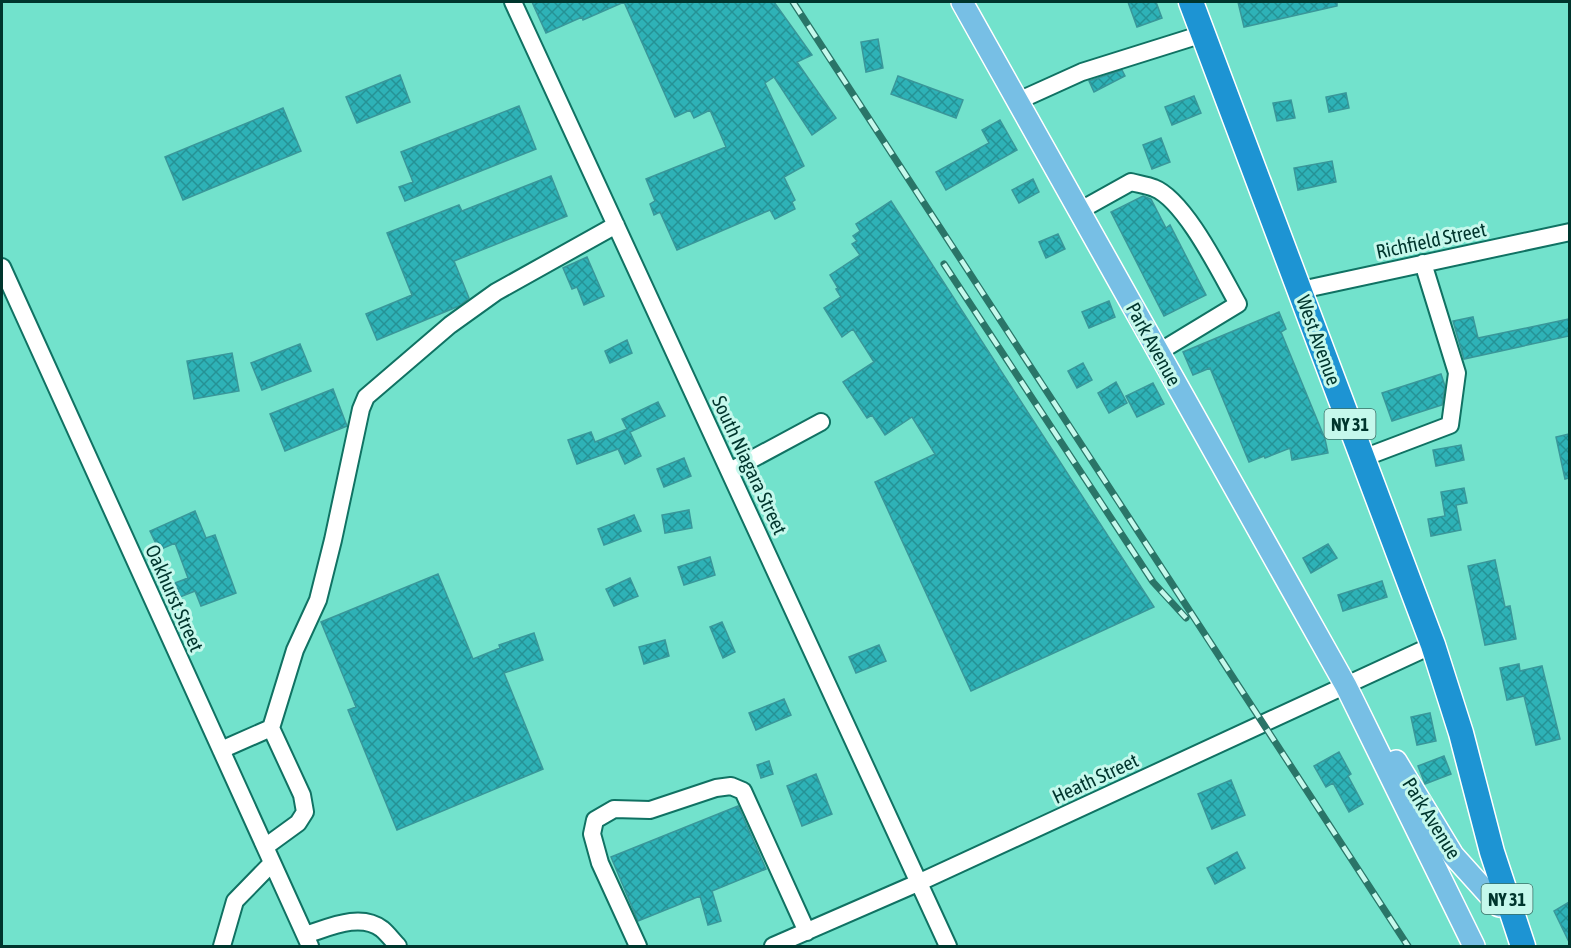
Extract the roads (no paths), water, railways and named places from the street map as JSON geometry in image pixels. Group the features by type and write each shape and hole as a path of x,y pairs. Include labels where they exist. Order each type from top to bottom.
{"highway":[{"name":"West Avenue","path":"1191,2 1301,290 1432,645 1461,733 1492,852"},
{"name":"NY 31","path":"1492,852 1504,946"},
{"name":"NY 31","path":"1492,852 1522,946"}],"main road":[{"name":"Park Avenue","path":"962,2 1346,686 1474,946"},
{"name":"Park Avenue","path":"1346,686 1402,770 1453,855 1499,906"}],"street":[{"name":"South Niagara Street","path":"513,2 948,946"},
{"path":"1018,101 1082,72 1203,34"},
{"path":"1080,212 1131,182 1155,188 1176,206 1188,222 1205,246 1238,304 1159,352"},
{"path":"265,847 298,824 305,812 302,795 271,728 295,650 318,600 361,409 366,397 450,326 496,292 616,225"},
{"name":"Richfield Street","path":"1301,290 1569,232"},
{"path":"1363,458 1450,425 1457,373 1423,264"},
{"name":"Oakhurst Street","path":"2,267 308,941"},
{"path":"730,471 821,422"},
{"name":"Heath Street","path":"773,946 920,882 1432,645"},
{"path":"221,750 271,728"},
{"path":"638,946 600,863 592,834 595,820 614,809 650,810 716,788 730,786 743,791 807,932"},
{"path":"222,946 235,901 272,863"},
{"name":"Park Avenue","path":"1499,906 1522,946"},
{"path":"308,941 339,924 359,921 381,928 398,946"}],"railway":[{"path":"793,2 1408,946"},
{"path":"944,264 1153,582 1186,618"}]}
